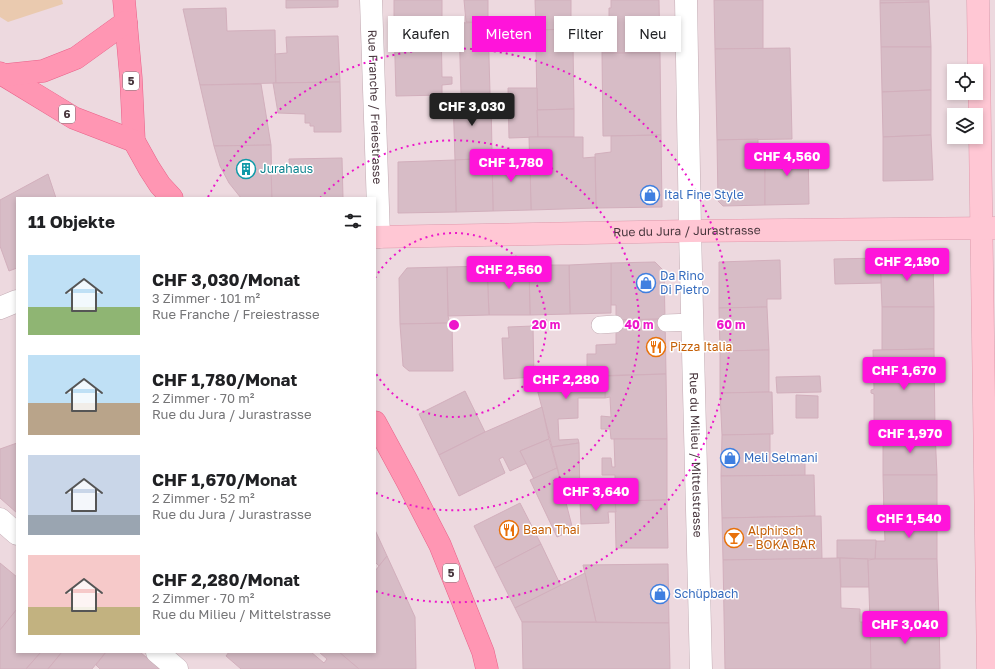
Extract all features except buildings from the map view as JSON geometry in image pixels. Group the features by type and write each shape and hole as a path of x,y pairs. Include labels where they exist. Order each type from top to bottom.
{"main road":[{"name":"5","path":"124,0 134,141 160,186 171,197"},
{"path":"2,74 43,71 76,58 126,22"},
{"name":"6","path":"2,74 74,118 134,141"},
{"name":"5","path":"376,424 440,545 483,652 486,669"}],"street":[{"name":"Rue Franche / Freiestrasse","path":"371,0 375,197"},
{"name":"Rue du Milieu / Mittelstrasse","path":"686,0 692,322 701,669"},
{"path":"978,0 988,228 988,669"},
{"name":"Rue du Jura / Jurastrasse","path":"376,239 690,231 988,228"},
{"path":"0,308 16,301"},
{"path":"0,519 16,533"},
{"path":"158,653 177,669"}],"lane":[{"path":"666,323 692,322"}],"shaded area":[{"path":"0,0 995,0 995,669 0,669"},
{"path":"0,0 62,0 63,4 8,22 0,17"}],"place":[{"name":"Jurahaus","path":"246,169"},
{"name":"Ital Fine Style","path":"650,195"},
{"name":"Da Rino Di Pietro","path":"646,283"},
{"name":"Pizza Italia","path":"656,347"},
{"name":"Meli Selmani","path":"730,458"},
{"name":"Baan Thai","path":"509,530"},
{"name":"Alphirsch - BOKA BAR","path":"734,538"},
{"name":"Schüpbach","path":"660,594"}]}
